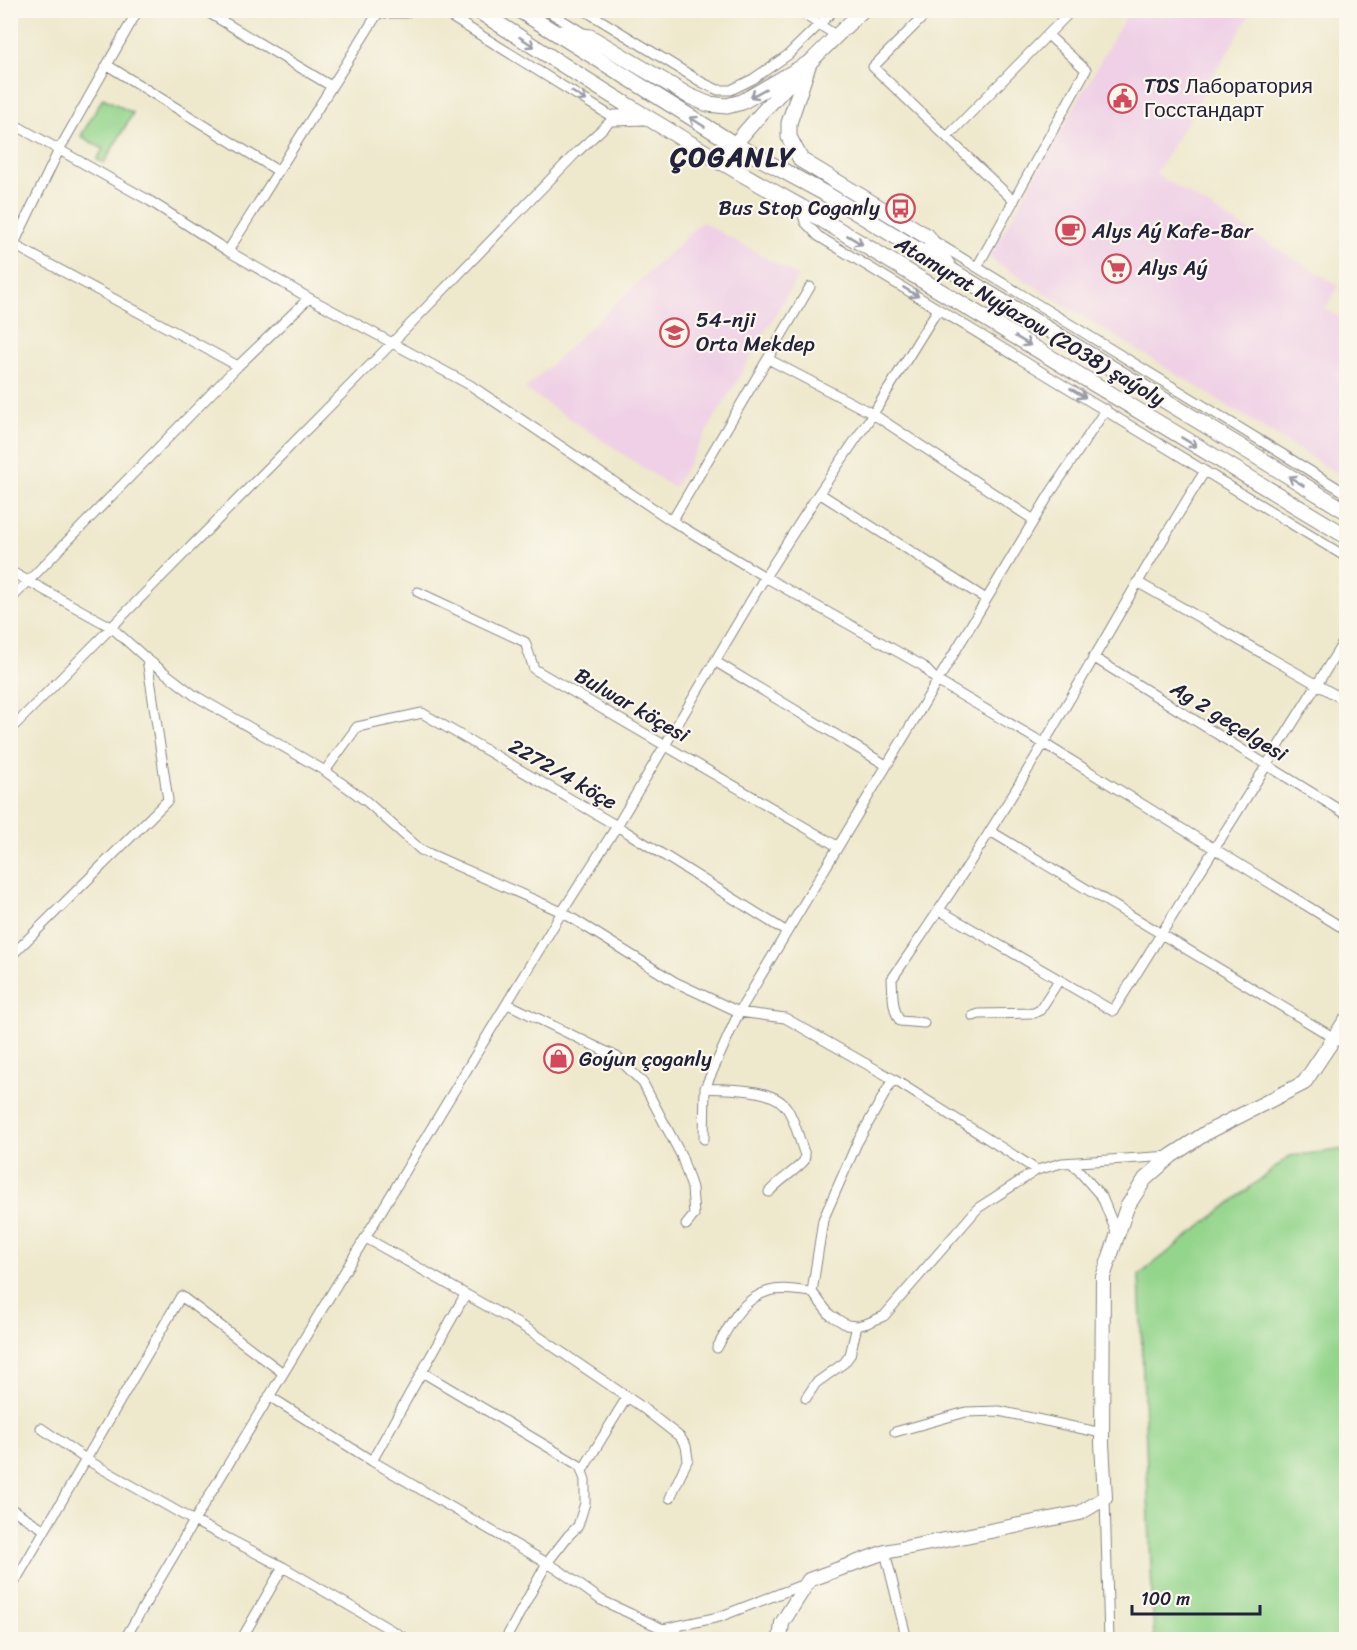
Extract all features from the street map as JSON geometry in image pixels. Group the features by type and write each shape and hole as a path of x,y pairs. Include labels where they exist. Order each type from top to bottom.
{"main road":[{"name":"Atamyrat Nyýazow (2038) şaýoly","path":"477,10 720,163 801,207 1347,536"},
{"name":"Atamyrat Nyýazow (2038) şaýoly","path":"519,10 734,144 826,194 1347,512"},
{"path":"553,32 590,37 689,96 708,104 727,106 742,102 809,63"},
{"path":"809,63 791,113 789,137 801,160 928,237 951,271"},
{"path":"643,69 669,104"},
{"path":"614,117 623,119 644,117"},
{"path":"826,194 860,196"}],"street":[{"path":"138,10 59,150 12,248 238,366"},
{"path":"204,10 331,86"},
{"path":"228,251 378,12 406,13 408,10"},
{"path":"10,730 392,343 574,154 614,117 440,10"},
{"path":"546,10 590,37"},
{"path":"584,10 718,90 732,90 753,79 788,55 834,10"},
{"path":"797,10 837,36"},
{"path":"720,163 734,144 809,63 863,10"},
{"path":"930,10 873,67 1014,201"},
{"path":"947,137 1072,10"},
{"path":"977,267 1086,70 1048,35"},
{"path":"107,64 278,171"},
{"path":"10,122 150,201 228,251 309,298 470,385 672,521 765,577 923,666 937,681 1043,743 1347,930"},
{"path":"801,207 805,222 818,236 1347,557"},
{"path":"928,237 1347,493"},
{"path":"672,521 810,287"},
{"path":"10,600 238,366 309,298"},
{"path":"124,1640 562,912 666,745 765,577 873,414 938,309"},
{"path":"768,359 873,414 1034,520"},
{"path":"705,1139 705,1088 739,1012 986,598 1106,409"},
{"path":"924,1023 898,1018 895,1012 892,979 990,831 1205,471"},
{"path":"819,493 986,598"},
{"path":"10,572 111,627 147,659 194,695 325,771 366,801 421,850 562,912 675,982 739,1012 785,1018 893,1079 1037,1170"},
{"path":"1137,582 1347,701"},
{"name":"Bulwar köçesi","path":"418,592 525,642 534,669 837,846"},
{"path":"939,910 1113,1011 1347,638"},
{"name":"Ag 2 geçelgesi","path":"1093,657 1347,814"},
{"path":"10,957 168,800 147,659"},
{"path":"716,662 886,765"},
{"name":"2272/4 köçe","path":"325,771 357,727 422,713 617,826 787,932"},
{"path":"990,831 1341,1041"},
{"path":"973,1016 1034,1013 1040,1010 1059,980"},
{"path":"508,1004 617,1057 643,1083 681,1155 692,1188 694,1215 686,1225"},
{"path":"1109,1640 1102,1433 1103,1277 1126,1207 1145,1179 1171,1156 1206,1133 1304,1083 1341,1041 1347,1020"},
{"path":"893,1079 857,1143 823,1220 812,1292 830,1315 847,1325 857,1326 884,1317 978,1208 1037,1170 1062,1163 1171,1156"},
{"path":"705,1088 759,1092 771,1096 787,1108 805,1155 804,1161 769,1192"},
{"path":"1073,1164 1102,1197 1117,1234"},
{"path":"366,1238 529,1330 627,1397 680,1437 686,1446 688,1459 670,1498"},
{"path":"717,1348 736,1312 748,1302 770,1290 812,1292"},
{"path":"372,1461 465,1295"},
{"path":"10,1590 181,1296 283,1373"},
{"path":"806,1398 816,1383 844,1363 850,1355 857,1326"},
{"path":"422,1372 580,1466 585,1480 585,1503 578,1526 547,1563 505,1640"},
{"path":"269,1396 372,1461 547,1563 602,1600 663,1629 719,1617 807,1583"},
{"path":"582,1471 627,1397"},
{"path":"895,1432 966,1412 999,1411 1102,1433"},
{"path":"41,1428 87,1460 194,1521 283,1567 408,1640"},
{"path":"780,1640 782,1623 809,1580 885,1552 1080,1513 1105,1498"},
{"path":"10,1508 45,1530"},
{"path":"885,1552 907,1640"},
{"path":"241,1640 283,1567"},
{"path":"674,1640 678,1626"}],"shaded area":[{"path":"1129,11 1252,11 1156,174 1339,286 1325,308 1346,322 1346,479 989,258"},
{"name":"54-nji Orta Mekdep","path":"702,222 798,276 674,488 525,389"}],"green space":[{"path":"103,98 133,113 104,163 97,160 103,149 81,136"},
{"path":"1346,1149 1346,1639 1154,1639 1139,1275 1290,1156"}],"place":[{"name":"TDS Лаборатория Госстандарт","path":"1123,98"},
{"name":"Bus Stop Coganly","path":"901,208"},
{"name":"Alys Aý Kafe-Bar","path":"1071,231"},
{"name":"Alys Aý","path":"1117,268"},
{"name":"54-nji Orta Mekdep","path":"675,332"},
{"name":"Goýun çoganly","path":"558,1059"}],"district":[{"name":"ÇOGANLY","path":"733,157"}]}
